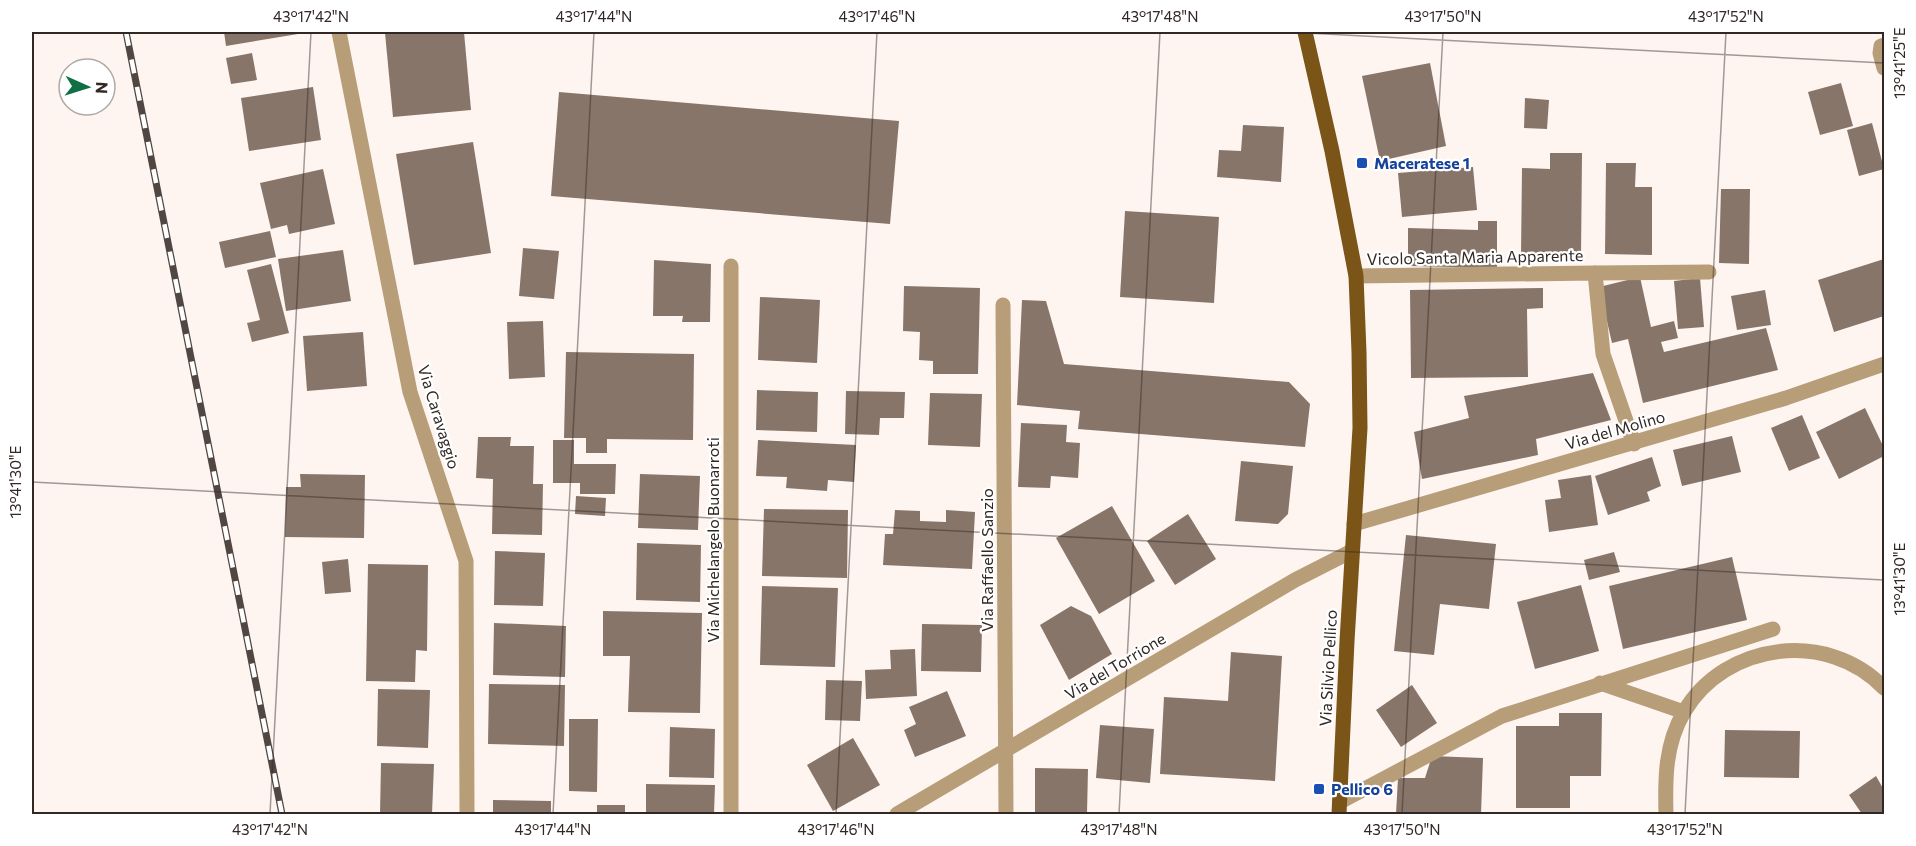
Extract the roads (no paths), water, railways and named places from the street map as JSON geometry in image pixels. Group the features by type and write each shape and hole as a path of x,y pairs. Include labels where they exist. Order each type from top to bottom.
{"main road":[{"name":"Via Silvio Pellico","path":"1305,32 1332,152 1356,276 1360,428 1339,808"}],"street":[{"name":"Via Caravaggio","path":"339,32 410,392 466,561 467,814"},
{"path":"1884,45 1881,46 1880,53 1884,68"},
{"name":"Via Michelangelo Buonarroti","path":"731,266 731,814"},
{"name":"Vicolo Santa Maria Apparente","path":"1356,276 1709,272"},
{"name":"Vicolo Santa Maria Apparente","path":"1595,273 1603,354 1634,444"},
{"name":"Via Raffaello Sanzio","path":"1003,305 1006,814"},
{"name":"Via del Molino","path":"1354,524 1452,494 1634,444 1786,398 1884,364"},
{"name":"Via del Torrione","path":"897,814 1295,580 1352,551"},
{"path":"1339,808 1502,716 1773,629"},
{"path":"1665,814 1665,777 1668,752 1675,729 1695,697 1712,679 1727,669 1751,657 1801,650 1838,658 1856,666 1884,688"},
{"path":"1600,683 1684,712"}],"railway":[{"path":"126,32 282,814"}],"place":[{"name":"Maceratese 1","path":"1362,163"},
{"name":"Pellico 6","path":"1319,789"}]}
